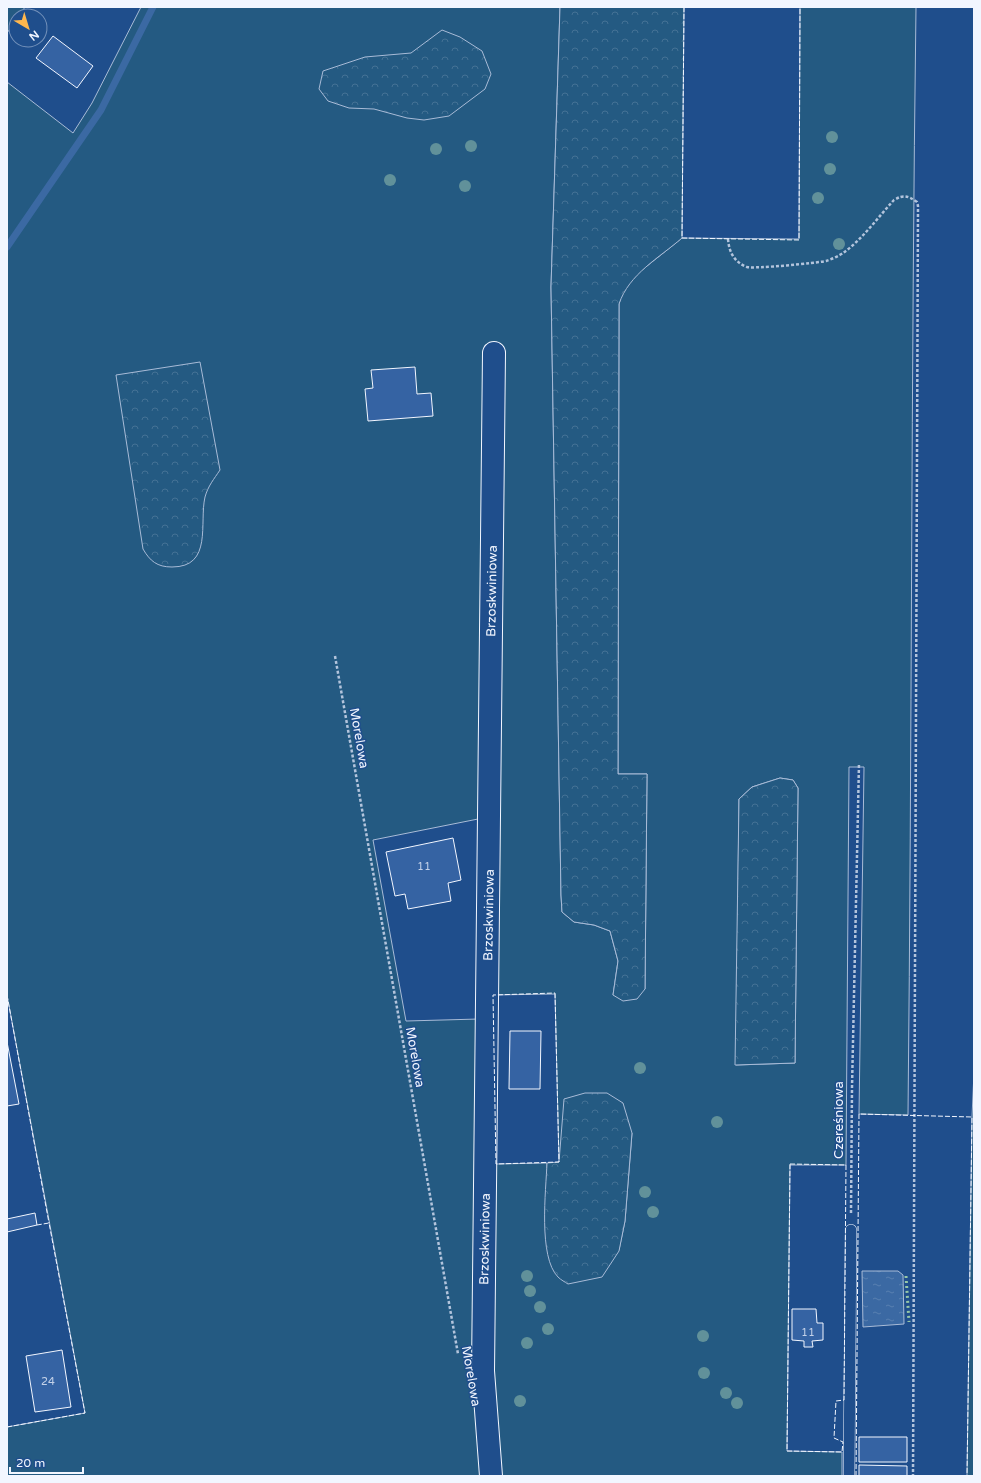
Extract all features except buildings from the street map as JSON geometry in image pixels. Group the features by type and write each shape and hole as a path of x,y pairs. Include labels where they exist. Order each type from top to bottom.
{"street":[{"name":"Brzoskwiniowa","path":"491,1476 483,1371 494,353"}],"lane":[{"path":"849,1476 851,1230"}],"path":[{"path":"728,239 729,249 733,257 749,267 811,264 827,261 842,254 852,246 894,200 900,196 907,195 917,202 918,206 913,1476"},
{"name":"Morelowa","path":"335,656 459,1358"},
{"name":"Czereśniowa","path":"851,1230 852,1080 859,764"}],"green space":[{"path":"7,7 25,7 8,8 7,33"},
{"path":"141,7 560,7 551,287 561,895 562,912 574,922 594,925 610,931 618,961 613,995 645,989 647,774 618,774 619,304 623,290 637,274 682,238 799,239 800,7 916,7 908,1115 859,1114 864,767 849,767 846,1165 790,1165 787,1451 842,1452 842,1476 7,1476 7,1427 85,1413 7,995 7,82 73,133 92,103","holes":["499,344 487,431 485,345","780,778 793,780 798,788 795,1063 736,1065 739,799 752,787","478,819 493,995 555,994 559,1162 632,1133 625,1221 619,1250 547,1181 547,1163 496,1164 479,1019 406,1021 373,840"]},
{"path":"560,7 684,7 682,238 637,275 624,293 619,304 618,774 647,774 645,989 637,999 623,1001 613,995 618,961 610,931 594,925 574,922 562,912 551,287"},
{"path":"442,30 460,37 482,51 491,74 485,89 449,116 424,120 407,118 374,109 349,108 328,101 319,89 323,71 365,57 411,53"},
{"path":"200,362 220,470 206,493 202,542 199,552 194,560 185,565 167,567 151,560 143,549 116,375"},
{"path":"780,778 793,780 798,788 795,1063 735,1065 739,799 752,787"},
{"path":"974,1072 974,1476 967,1476 972,1117"},
{"path":"585,1093 607,1093 623,1103 632,1133 625,1221 619,1251 602,1277 568,1284 558,1277 552,1267 545,1239 547,1163 559,1162 564,1099"}],"water":[{"path":"862,1271 898,1271 903,1275 904,1324 863,1327"}],"waterway":[{"path":"7,247 101,110 153,7"}],"hedge":[{"path":"906,1276 909,1322"}],"fence":[{"path":"684,7 682,238 799,240 800,7"},
{"path":"555,993 559,1162 496,1164 493,995 555,993"},
{"path":"7,995 49,1223"},
{"path":"856,1476 859,1114 972,1117 967,1476"},
{"path":"790,1164 846,1165 844,1400 836,1401 834,1438 843,1442 842,1452 787,1451 790,1164"},
{"path":"7,1427 85,1413 49,1223 37,1225"}]}
